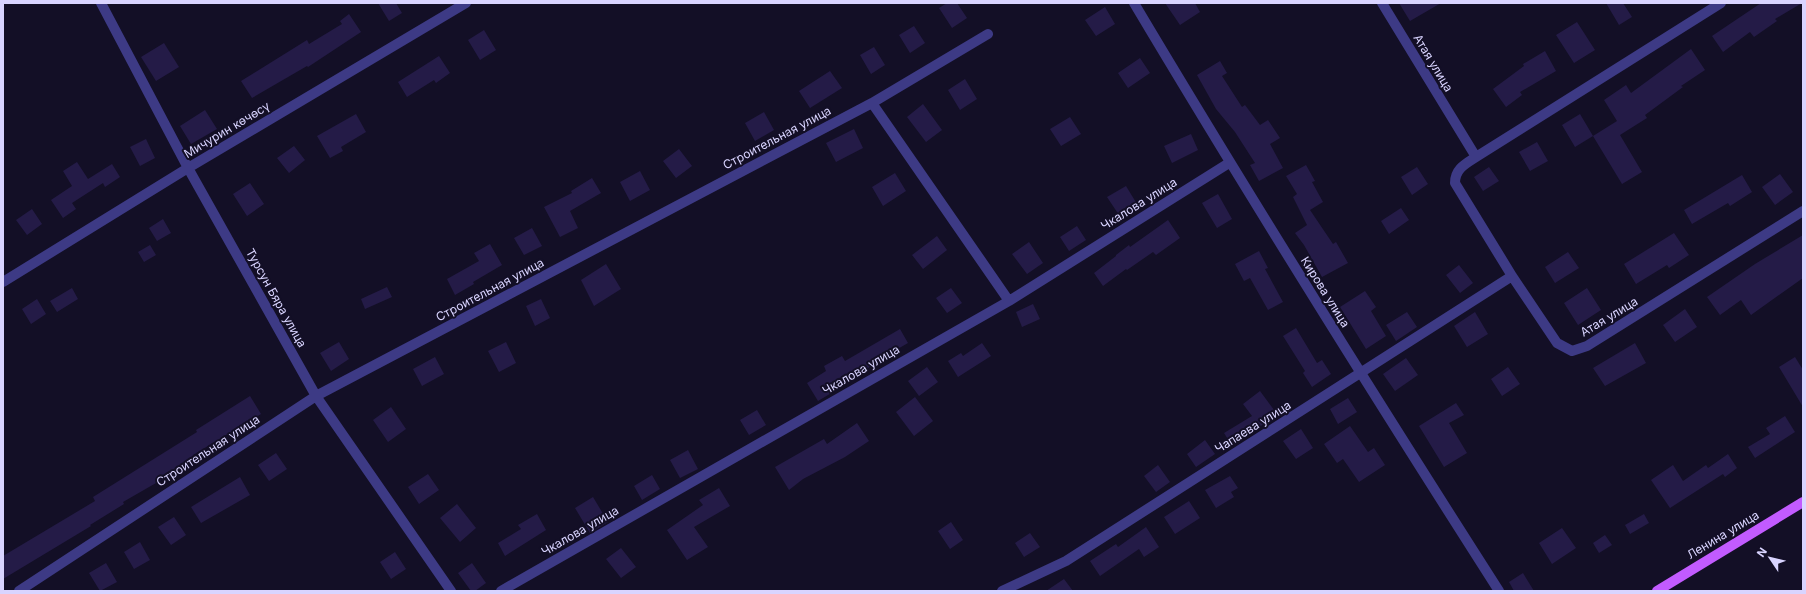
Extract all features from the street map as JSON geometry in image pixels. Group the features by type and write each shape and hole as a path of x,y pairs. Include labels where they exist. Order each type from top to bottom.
{"main road":[{"name":"Ленина улица","path":"1656,591 1803,502"}],"street":[{"name":"Турсун Бяра улица","path":"101,3 188,168 316,396 451,591"},
{"name":"Мичурин көчөсү","path":"3,282 188,168 466,3"},
{"name":"Кирова улица","path":"1134,3 1229,163 1360,374 1500,591"},
{"name":"Атая улица","path":"1382,3 1476,157"},
{"name":"Атая улица","path":"1721,3 1459,168 1455,176 1455,183 1512,276 1557,343 1572,351 1587,346 1803,211"},
{"name":"Строительная улица","path":"19,591 316,396 872,103 988,34"},
{"path":"872,103 1009,301"},
{"name":"Чкалова улица","path":"501,591 1009,301 1229,163"},
{"name":"Чапаева улица","path":"1002,591 1066,560 1512,276"}],"building":[{"path":"378,3 396,3 402,13 389,21"},
{"path":"947,3 957,3 967,18 952,28 939,8"},
{"path":"1165,3 1195,3 1200,12 1180,25"},
{"path":"1399,3 1441,3 1410,21"},
{"path":"1606,3 1623,3 1632,17 1619,25"},
{"path":"1761,3 1802,3 1775,19 1777,21 1754,37 1750,32 1723,52 1712,36"},
{"path":"1105,7 1115,24 1096,36 1085,20"},
{"path":"349,14 361,32 308,67 307,66 252,98 241,81 307,40 309,44 342,24 340,21"},
{"path":"1577,22 1595,50 1574,63 1556,35"},
{"path":"914,26 925,43 910,53 899,35"},
{"path":"484,30 496,50 480,60 468,40"},
{"path":"164,43 179,67 156,81 141,57"},
{"path":"874,47 885,65 871,74 860,55"},
{"path":"1691,49 1705,70 1681,86 1683,87 1645,115 1647,118 1620,135 1642,172 1622,184 1593,136 1617,121 1604,100 1626,85 1631,93"},
{"path":"1545,51 1556,71 1520,92 1522,95 1506,107 1493,89 1524,66 1523,64"},
{"path":"439,56 450,73 436,83 434,80 407,97 398,82"},
{"path":"1140,58 1150,73 1128,88 1118,73"},
{"path":"1220,61 1227,73 1222,76 1242,107 1245,105 1260,125 1268,120 1280,138 1270,144 1283,168 1259,181 1250,165 1255,163 1235,132 1216,109 1197,75"},
{"path":"830,71 842,88 810,108 799,91"},
{"path":"965,79 977,99 960,110 948,90"},
{"path":"923,104 942,130 926,142 907,117"},
{"path":"205,110 217,129 191,144 180,126"},
{"path":"764,112 774,130 755,141 745,123"},
{"path":"356,114 366,132 341,147 343,151 330,158 317,136"},
{"path":"1580,114 1593,136 1575,147 1562,125"},
{"path":"1070,117 1081,134 1061,146 1050,129"},
{"path":"854,129 863,148 836,162 826,143"},
{"path":"1191,134 1198,150 1172,163 1164,146"},
{"path":"146,139 155,158 140,166 130,147"},
{"path":"1537,142 1548,161 1530,171 1519,152"},
{"path":"294,146 305,160 289,173 277,158"},
{"path":"679,149 692,166 676,178 663,161"},
{"path":"77,162 88,179 112,164 120,177 105,187 103,183 72,203 76,209 63,218 51,200 72,186 63,171"},
{"path":"1306,165 1315,181 1312,182 1323,202 1310,210 1333,244 1336,242 1348,263 1322,277 1304,245 1295,233 1307,225 1293,197 1297,194 1286,176"},
{"path":"1417,167 1428,184 1412,195 1401,177"},
{"path":"1489,167 1499,181 1483,191 1474,177"},
{"path":"640,171 650,190 630,201 620,182"},
{"path":"895,173 906,191 883,206 872,187"},
{"path":"1780,174 1793,192 1775,205 1762,187"},
{"path":"1742,175 1752,192 1730,206 1728,203 1692,224 1684,210"},
{"path":"592,178 601,193 570,211 578,228 560,237 544,207 572,193 571,191"},
{"path":"250,183 264,204 247,216 233,194"},
{"path":"1126,186 1137,204 1119,215 1107,197"},
{"path":"1218,194 1232,219 1217,228 1202,203"},
{"path":"1401,208 1409,220 1389,234 1381,221"},
{"path":"32,209 42,224 27,235 16,220"},
{"path":"163,219 171,233 157,241 149,228"},
{"path":"1168,220 1180,238 1156,255 1153,252 1103,286 1094,273 1129,245 1130,247"},
{"path":"1077,226 1086,240 1069,251 1060,237"},
{"path":"532,228 542,246 524,255 514,238"},
{"path":"1674,233 1689,255 1669,268 1667,265 1636,284 1624,264"},
{"path":"1803,235 1803,278 1751,315 1741,300 1720,315 1707,297 1755,264"},
{"path":"937,236 947,250 923,269 912,255"},
{"path":"1029,242 1043,263 1027,274 1012,254"},
{"path":"490,244 502,265 473,282 474,284 455,295 447,279 479,261 474,253"},
{"path":"150,245 156,255 144,262 138,252"},
{"path":"1259,251 1268,268 1265,269 1283,302 1268,310 1250,278 1244,281 1235,264"},
{"path":"1568,252 1579,268 1555,283 1545,267"},
{"path":"606,264 621,289 594,306 581,280"},
{"path":"1459,265 1473,283 1460,293 1446,275"},
{"path":"387,287 392,297 365,309 361,299"},
{"path":"72,288 78,299 57,312 50,301"},
{"path":"951,288 962,303 947,313 936,298"},
{"path":"1587,288 1601,310 1578,325 1564,303"},
{"path":"1365,291 1376,307 1371,311 1386,336 1366,349 1340,307"},
{"path":"37,299 46,314 31,324 22,309"},
{"path":"541,299 550,318 535,326 526,306"},
{"path":"1033,304 1040,319 1022,327 1016,312"},
{"path":"1685,309 1697,327 1675,342 1663,325"},
{"path":"1407,312 1417,327 1396,341 1386,325"},
{"path":"1475,312 1488,334 1467,347 1454,326"},
{"path":"1296,328 1317,363 1322,360 1331,374 1312,387 1303,373 1305,371 1283,336"},
{"path":"900,329 908,343 882,358 883,359 853,377 854,379 833,390 833,392 818,401 807,383 826,371 824,366 842,356 845,361"},
{"path":"339,342 349,359 331,371 320,353"},
{"path":"506,342 516,363 499,372 488,351"},
{"path":"982,343 991,356 958,377 948,361 961,353 963,356"},
{"path":"1635,343 1646,363 1605,386 1593,368"},
{"path":"435,357 444,374 422,386 413,369"},
{"path":"1795,357 1803,370 1803,407 1779,367"},
{"path":"1406,358 1418,375 1395,391 1383,374"},
{"path":"927,367 938,382 919,396 908,381"},
{"path":"1508,367 1520,384 1502,396 1491,379"},
{"path":"1260,391 1277,414 1246,437 1235,444 1231,444 1224,433 1252,416 1243,404"},
{"path":"250,396 261,414 193,455 196,460 123,502 124,504 90,525 91,526 3,579 3,556 95,501 93,497 197,432 196,430"},
{"path":"915,397 933,421 914,436 896,412"},
{"path":"1348,398 1357,412 1338,424 1330,409"},
{"path":"1456,403 1464,415 1449,423 1467,453 1444,467 1419,426"},
{"path":"391,407 406,429 388,442 373,420"},
{"path":"757,410 766,425 749,435 740,420"},
{"path":"1785,416 1795,432 1755,458 1748,447 1770,434 1766,428"},
{"path":"857,423 869,441 845,457 803,479 789,490 775,467 824,439 827,444"},
{"path":"1350,426 1368,452 1374,448 1385,465 1359,482 1343,459 1337,463 1324,444"},
{"path":"1301,429 1313,448 1296,459 1283,441"},
{"path":"1205,440 1215,454 1196,467 1187,454"},
{"path":"688,450 698,469 680,478 670,460"},
{"path":"276,453 287,469 269,481 258,465"},
{"path":"1728,454 1737,468 1725,477 1723,474 1670,508 1651,480 1673,465 1683,481 1706,465 1708,468"},
{"path":"1158,465 1170,482 1156,492 1144,476"},
{"path":"428,474 439,490 419,504 408,487"},
{"path":"652,475 660,489 642,500 634,486"},
{"path":"1230,476 1238,488 1231,492 1234,497 1216,508 1205,490"},
{"path":"240,477 250,495 201,523 191,507"},
{"path":"719,488 730,506 694,527 708,547 687,560 667,530 703,505 699,500"},
{"path":"593,497 608,522 590,533 575,508"},
{"path":"1189,501 1200,518 1175,534 1164,517"},
{"path":"457,504 476,528 460,542 440,518"},
{"path":"537,514 546,530 505,556 498,543 521,529 518,525"},
{"path":"1644,514 1649,523 1630,534 1625,525"},
{"path":"174,517 186,535 171,545 158,527"},
{"path":"951,522 963,540 950,549 938,531"},
{"path":"1146,527 1159,547 1144,557 1139,549 1100,576 1090,561 1116,544 1118,547"},
{"path":"1562,528 1576,548 1552,564 1539,543"},
{"path":"1030,533 1040,547 1024,557 1015,543"},
{"path":"1605,535 1612,545 1599,553 1593,543"},
{"path":"140,542 150,560 134,569 124,552"},
{"path":"621,548 636,567 621,578 606,559"},
{"path":"395,552 406,569 391,579 380,562"},
{"path":"106,563 117,582 100,591 89,573"},
{"path":"472,563 486,583 475,591 471,591 458,573"},
{"path":"1523,573 1534,591 1514,591 1509,582"},
{"path":"1064,579 1073,591 1046,591"}]}
